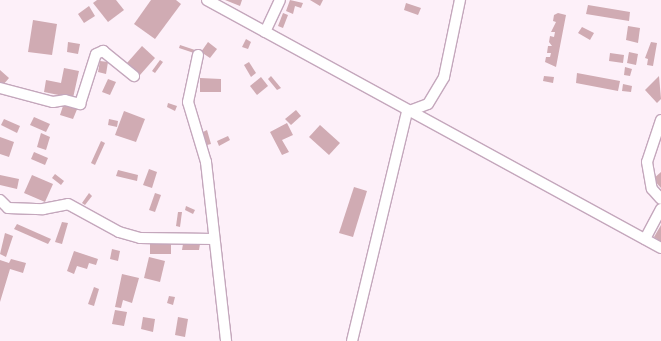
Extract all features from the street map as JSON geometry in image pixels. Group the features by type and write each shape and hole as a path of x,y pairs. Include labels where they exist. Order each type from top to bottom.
{"street":[{"path":"207,0 407,112 661,248"},
{"path":"265,32 280,0"},
{"path":"407,112 428,104 444,77 460,0"},
{"path":"0,88 53,102 65,100 80,104 96,54 103,51 134,76"},
{"path":"198,55 188,102 206,162 226,341"},
{"path":"352,341 407,112"},
{"path":"661,120 647,162 652,189 661,199"},
{"path":"0,200 8,208 44,209 68,204 119,232 140,238 214,239"},
{"path":"644,239 661,209"}],"building":[{"path":"97,0 116,0 124,10 108,22 93,3"},
{"path":"151,0 176,0 181,4 155,39 134,24"},
{"path":"225,0 242,0 240,6"},
{"path":"290,0 303,3 301,8 295,6 293,14 286,11"},
{"path":"310,0 323,0 320,6"},
{"path":"406,3 421,8 418,15 404,10"},
{"path":"588,5 630,12 629,21 586,14"},
{"path":"89,6 95,16 84,23 78,14"},
{"path":"283,13 288,15 283,28 278,26"},
{"path":"558,13 566,15 556,67 545,62 546,57 550,57 551,53 547,53 548,46 552,46 549,42 550,36 554,37 555,32 551,32 556,22 553,21 554,15"},
{"path":"33,20 57,24 52,55 28,52"},
{"path":"628,26 640,28 638,43 626,40"},
{"path":"582,27 594,33 590,40 578,33"},
{"path":"246,39 251,42 248,49 242,47"},
{"path":"68,42 80,44 78,54 67,52"},
{"path":"208,42 217,49 210,58 201,52"},
{"path":"651,42 657,43 653,66 647,65 648,59 645,58"},
{"path":"180,45 195,50 194,53 179,48"},
{"path":"142,46 155,58 140,75 127,63"},
{"path":"629,52 638,54 636,65 627,63"},
{"path":"610,53 624,55 623,63 609,61"},
{"path":"160,60 163,62 155,73 152,71"},
{"path":"100,61 108,62 106,74 98,72"},
{"path":"249,62 256,73 251,77 244,65"},
{"path":"625,67 632,69 630,76 624,75"},
{"path":"64,68 79,71 73,98 44,92 46,80 61,83"},
{"path":"0,70 9,78 3,85 0,82"},
{"path":"577,73 620,81 618,91 576,83"},
{"path":"271,76 281,88 277,90 268,79"},
{"path":"544,76 554,77 553,83 543,81"},
{"path":"659,76 661,99 657,103 645,90"},
{"path":"261,77 268,86 257,95 250,86"},
{"path":"200,78 221,79 221,92 200,92"},
{"path":"108,79 116,82 110,95 102,92"},
{"path":"623,84 632,86 631,92 622,91"},
{"path":"64,103 78,107 73,119 60,115"},
{"path":"168,103 177,106 175,111 167,107"},
{"path":"296,110 301,116 291,125 285,119"},
{"path":"124,111 145,119 136,142 115,135"},
{"path":"34,117 50,124 46,132 30,125"},
{"path":"4,119 20,126 17,133 1,125"},
{"path":"109,119 118,121 117,127 108,125"},
{"path":"287,123 293,135 282,140 289,152 282,155 270,132"},
{"path":"320,125 340,143 329,155 309,137"},
{"path":"207,130 211,144 207,145 203,132"},
{"path":"41,133 50,137 46,150 37,147"},
{"path":"228,136 230,140 219,146 217,141"},
{"path":"0,137 14,142 9,157 0,154"},
{"path":"101,141 105,143 95,165 91,163"},
{"path":"34,152 48,158 45,165 31,159"},
{"path":"149,169 157,172 152,188 143,185"},
{"path":"118,170 138,175 137,181 116,176"},
{"path":"661,172 661,188 653,179"},
{"path":"55,174 64,181 61,185 52,178"},
{"path":"0,175 19,179 17,189 0,185"},
{"path":"32,175 53,184 45,202 24,193"},
{"path":"354,187 367,191 353,237 339,233"},
{"path":"89,193 92,196 85,205 82,203"},
{"path":"155,193 161,195 155,212 149,210"},
{"path":"186,206 195,210 193,214 185,210"},
{"path":"178,212 182,212 180,227 176,226"},
{"path":"62,222 68,223 62,244 55,242"},
{"path":"17,224 51,239 48,244 14,229"},
{"path":"661,225 661,242 654,237"},
{"path":"5,233 13,236 6,257 0,254"},
{"path":"150,243 171,243 171,254 150,254"},
{"path":"183,244 200,244 199,250 182,250"},
{"path":"112,249 120,251 118,261 110,259"},
{"path":"74,251 98,259 96,265 89,263 87,269 77,266 74,274 67,271"},
{"path":"149,257 165,261 160,282 144,278"},
{"path":"11,259 26,263 23,273 10,269 0,302 0,260 9,263"},
{"path":"122,274 139,278 132,303 123,300 121,308 115,307"},
{"path":"94,287 99,289 94,306 88,304"},
{"path":"169,296 175,297 173,305 167,303"},
{"path":"115,310 127,312 124,326 112,324"},
{"path":"143,317 155,319 153,332 141,329"},
{"path":"178,317 188,319 185,337 175,335"}]}
